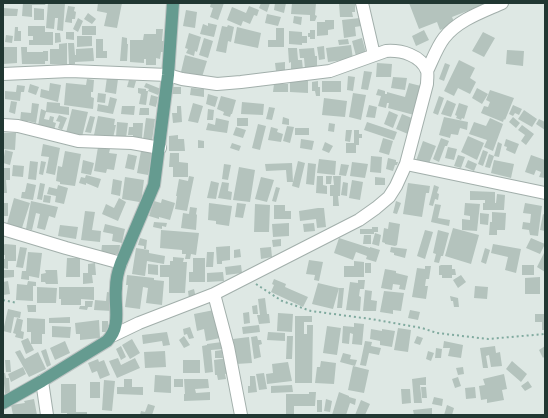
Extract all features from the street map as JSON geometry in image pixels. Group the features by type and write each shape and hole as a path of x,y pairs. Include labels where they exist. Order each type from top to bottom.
{"main road":[{"path":"3,403 107,342 114,335 117,324 116,288 118,273 154,185 160,148 168,76 173,3"}],"street":[{"path":"362,3 374,55"},
{"path":"114,335 139,323 214,294 246,278 358,220 389,197 406,164 427,84 427,71 444,38 462,21 502,3"},
{"path":"3,74 70,71 168,76 217,84 330,71 386,51 396,50 405,52 419,60 427,71"},
{"path":"3,125 18,126 78,141 132,143 160,148"},
{"path":"406,164 545,193"},
{"path":"3,229 121,263"},
{"path":"214,294 228,347 241,415"},
{"path":"42,381 47,415"}],"path":[{"path":"246,278 282,301 311,311 371,319 422,328 437,333 488,339 545,334"},
{"path":"3,300 17,303"}],"building":[{"path":"23,3 46,3 45,5 32,5 32,17 22,16"},
{"path":"48,3 65,3 63,31 57,30 58,18 55,18 54,29 46,28"},
{"path":"98,3 122,3 117,28 104,26 107,13 97,11"},
{"path":"211,3 224,3 218,20 210,17 213,8 210,7"},
{"path":"261,3 270,3 267,12 259,8"},
{"path":"275,3 286,3 284,13 274,10"},
{"path":"292,3 316,3 315,15 317,16 315,21 310,21 310,15 291,14"},
{"path":"339,3 355,3 355,12 352,12 353,17 340,17"},
{"path":"409,3 488,3 452,17 455,24 440,30 437,22 419,29"},
{"path":"68,6 75,7 75,19 72,19 72,23 65,22"},
{"path":"249,6 259,10 257,16 254,15 250,24 243,21 241,26 227,20 232,7 246,13"},
{"path":"3,8 18,9 17,16 3,16"},
{"path":"34,8 44,9 44,20 34,20"},
{"path":"186,10 197,12 195,28 183,26"},
{"path":"88,13 96,19 92,24 84,19"},
{"path":"267,14 281,17 278,26 265,23"},
{"path":"294,16 302,17 301,25 293,23"},
{"path":"78,18 83,21 78,32 73,29"},
{"path":"360,18 361,26 355,27 356,36 344,38 342,20"},
{"path":"325,20 334,20 334,29 328,30 328,35 317,36 317,22 325,22"},
{"path":"208,23 217,25 214,37 200,34 203,24 208,26"},
{"path":"228,25 234,27 231,42 228,41 226,53 216,51 222,26 227,27"},
{"path":"28,26 45,26 45,32 53,32 53,45 29,45 29,40 33,40 33,36 28,36"},
{"path":"82,26 96,26 96,35 82,35"},
{"path":"15,27 18,27 18,31 21,31 21,41 14,41"},
{"path":"237,27 261,33 258,48 234,43"},
{"path":"276,28 284,28 284,47 268,47 268,40 276,40"},
{"path":"156,29 163,29 162,41 165,41 165,52 161,52 160,59 156,58 156,65 146,65 146,59 144,59 144,63 130,62 130,40 143,40 144,34 156,34"},
{"path":"310,30 315,30 315,39 310,39 310,37 308,37"},
{"path":"424,30 429,40 416,46 412,36"},
{"path":"289,31 302,32 302,36 307,36 307,43 302,43 302,45 289,44"},
{"path":"66,32 74,32 74,40 66,39"},
{"path":"483,32 495,38 484,57 472,51"},
{"path":"55,33 60,33 61,42 55,43"},
{"path":"189,33 201,37 197,52 195,51 194,56 186,53 188,49 185,48"},
{"path":"6,35 13,36 12,43 5,42"},
{"path":"77,36 92,36 92,46 77,47"},
{"path":"122,37 127,38 127,61 120,61"},
{"path":"204,38 213,41 208,58 199,55"},
{"path":"362,38 366,53 356,56 352,41"},
{"path":"96,39 103,39 103,51 107,51 107,58 96,58"},
{"path":"348,39 349,44 339,45 338,40"},
{"path":"67,43 67,65 50,64 50,49 59,49 59,44"},
{"path":"68,43 74,43 75,55 76,49 93,48 94,61 75,62 75,64 69,64"},
{"path":"351,45 353,59 328,62 326,48"},
{"path":"324,46 325,59 319,60 317,47"},
{"path":"3,47 17,47 17,63 3,64"},
{"path":"21,47 27,47 27,52 48,51 48,61 45,61 45,64 22,64"},
{"path":"288,48 297,48 298,60 302,60 303,70 291,70"},
{"path":"314,48 315,56 317,56 317,68 305,69 304,58 300,58 299,49"},
{"path":"507,50 524,51 523,66 506,64"},
{"path":"185,55 207,61 202,77 181,72"},
{"path":"459,60 475,68 470,78 476,82 470,94 458,88 454,96 444,91"},
{"path":"285,62 285,70 276,71 275,63"},
{"path":"377,63 392,64 391,77 376,77"},
{"path":"445,63 450,65 444,81 439,79"},
{"path":"364,71 372,72 368,90 361,89"},
{"path":"348,76 355,77 353,91 347,90"},
{"path":"107,77 118,79 116,94 105,92"},
{"path":"393,77 407,78 405,90 391,88"},
{"path":"87,79 94,80 93,92 91,92 91,97 94,98 93,109 64,105 66,83 86,85"},
{"path":"129,80 136,81 134,88 127,87"},
{"path":"290,81 308,81 308,93 290,92"},
{"path":"318,81 320,96 316,96 315,91 312,91 312,82"},
{"path":"322,81 341,81 341,92 322,92"},
{"path":"50,83 61,85 58,102 40,97 41,89 49,91"},
{"path":"146,83 161,89 158,95 148,91 149,89 144,87"},
{"path":"409,83 421,86 414,115 388,108 389,103 387,103 386,108 378,106 381,96 376,95 378,89 385,91 385,94 387,94 387,92 405,97"},
{"path":"30,84 39,87 36,95 28,92"},
{"path":"274,84 288,84 288,92 273,92"},
{"path":"17,85 25,86 24,92 21,92 20,101 5,99 5,91 16,92"},
{"path":"171,87 181,87 181,94 171,94"},
{"path":"138,88 146,89 146,91 148,91 146,105 139,104 141,94 138,93"},
{"path":"191,88 204,89 204,97 190,95"},
{"path":"477,88 488,94 482,104 472,98"},
{"path":"490,90 514,98 503,122 481,113 484,106 488,107 490,102 486,100"},
{"path":"98,93 106,94 105,103 97,102"},
{"path":"353,93 366,95 361,120 349,117"},
{"path":"208,94 218,97 215,107 206,104"},
{"path":"151,95 158,97 156,107 149,105"},
{"path":"221,96 236,100 230,117 223,115 224,112 217,109"},
{"path":"439,96 444,98 438,115 433,113"},
{"path":"110,97 117,99 113,114 97,111 98,104 108,106"},
{"path":"324,98 347,101 345,117 322,115"},
{"path":"447,100 456,104 451,117 441,114"},
{"path":"11,101 17,102 15,114 9,112"},
{"path":"47,102 60,103 60,106 69,107 69,115 46,112 44,119 49,120 50,116 54,117 53,122 56,123 54,130 38,126 41,109 46,111"},
{"path":"242,102 264,104 263,115 241,114"},
{"path":"32,103 39,104 36,123 28,121 27,123 20,122 21,112 31,113"},
{"path":"193,103 203,106 198,123 188,121"},
{"path":"459,103 468,106 464,119 462,118 461,120 456,118 457,116 455,115"},
{"path":"369,105 377,107 375,118 366,117"},
{"path":"513,105 522,109 519,115 515,113 513,116 509,114"},
{"path":"122,106 135,106 134,115 121,114"},
{"path":"177,106 181,106 182,122 173,123 172,113 177,113"},
{"path":"269,107 275,108 272,120 266,119"},
{"path":"140,108 149,108 149,115 139,115"},
{"path":"72,109 88,112 82,137 66,133"},
{"path":"208,109 214,110 213,120 207,120"},
{"path":"524,110 537,119 532,127 518,119"},
{"path":"389,111 398,115 393,128 384,124"},
{"path":"402,114 414,119 408,134 396,129"},
{"path":"59,115 67,118 62,130 58,128 60,122 56,121"},
{"path":"90,116 95,117 91,133 85,132"},
{"path":"98,116 115,119 114,125 116,125 113,138 94,135"},
{"path":"283,117 289,119 289,125 282,124"},
{"path":"444,117 468,122 467,130 460,128 458,135 451,134 450,138 439,135"},
{"path":"513,117 520,123 516,128 509,122"},
{"path":"146,118 155,119 152,141 143,140"},
{"path":"216,118 229,121 227,133 206,130 208,123 215,125"},
{"path":"237,118 248,118 248,126 237,126"},
{"path":"490,118 503,124 493,151 484,147 487,140 469,134 474,122 486,126"},
{"path":"539,119 545,122 545,130 536,124"},
{"path":"117,122 128,123 126,138 116,137"},
{"path":"367,122 397,132 394,140 364,130"},
{"path":"133,123 143,123 142,138 128,135 129,127 133,127"},
{"path":"329,123 335,124 334,132 328,131"},
{"path":"258,124 266,126 260,150 252,148"},
{"path":"522,125 534,134 526,145 521,141 525,135 518,130"},
{"path":"287,126 294,127 290,143 283,141"},
{"path":"236,127 246,130 243,138 233,135"},
{"path":"271,127 278,129 277,132 283,134 281,142 268,140"},
{"path":"295,128 309,128 309,135 295,135"},
{"path":"346,130 352,130 350,142 345,141"},
{"path":"354,130 359,130 359,134 362,134 362,138 359,138 359,145 356,145 356,153 346,153 346,143 354,143"},
{"path":"3,133 16,133 15,150 3,149"},
{"path":"178,135 178,139 184,139 185,151 169,151 169,136"},
{"path":"468,136 484,143 477,160 461,152"},
{"path":"383,138 393,141 389,155 379,152"},
{"path":"441,138 449,141 447,146 445,146 439,162 433,159"},
{"path":"301,139 314,141 312,150 300,148"},
{"path":"506,139 519,144 515,154 506,150 507,147 504,146"},
{"path":"198,140 204,141 204,148 198,148"},
{"path":"423,141 436,146 428,166 416,161"},
{"path":"325,142 333,146 329,153 322,150"},
{"path":"498,142 502,144 499,157 494,156"},
{"path":"232,143 241,146 239,151 230,148"},
{"path":"43,144 60,148 55,175 46,173 49,157 41,156"},
{"path":"98,147 110,149 109,153 117,154 114,170 107,169 106,173 94,171"},
{"path":"448,147 457,149 454,160 445,158"},
{"path":"5,150 13,152 10,165 3,163"},
{"path":"483,150 488,152 483,166 478,164"},
{"path":"65,151 81,154 75,186 60,184 60,182 56,181 58,166 62,167"},
{"path":"141,151 152,153 150,165 156,166 155,172 149,171 148,175 137,173"},
{"path":"170,153 179,153 179,162 188,163 188,177 173,177 173,167 169,167"},
{"path":"128,154 137,156 134,170 125,168"},
{"path":"489,154 494,156 490,168 485,167"},
{"path":"458,155 465,157 461,168 454,166"},
{"path":"531,155 545,160 545,178 539,177 541,172 536,170 534,175 525,172"},
{"path":"371,156 382,157 381,173 370,172"},
{"path":"388,158 398,162 393,171 386,169"},
{"path":"319,159 336,161 335,175 317,173"},
{"path":"83,160 94,163 91,175 81,173"},
{"path":"468,160 477,164 474,171 465,167"},
{"path":"494,160 514,164 511,178 491,173"},
{"path":"30,161 38,162 36,180 28,179"},
{"path":"41,161 46,162 43,175 39,174"},
{"path":"298,161 305,163 299,188 292,186"},
{"path":"352,162 368,164 365,178 350,176"},
{"path":"292,163 293,182 287,182 286,170 266,171 265,164"},
{"path":"308,163 316,164 314,185 306,184"},
{"path":"224,164 231,165 228,180 222,179"},
{"path":"341,164 349,165 346,176 339,175"},
{"path":"13,165 24,166 23,177 12,176"},
{"path":"239,167 255,170 250,202 233,200"},
{"path":"3,168 10,168 10,180 6,180 7,193 3,193"},
{"path":"86,175 101,179 98,188 86,183 86,185 79,183 81,177 85,178"},
{"path":"189,176 194,177 187,211 175,209 179,179 188,181"},
{"path":"317,176 323,176 323,185 327,186 327,194 316,193"},
{"path":"326,176 332,176 331,184 326,184"},
{"path":"333,176 341,176 340,196 338,196 339,206 333,206 333,196 330,196 330,185 334,185"},
{"path":"125,177 144,180 142,195 146,195 145,203 122,199"},
{"path":"261,177 274,180 267,202 255,199"},
{"path":"375,177 385,178 385,185 375,185"},
{"path":"113,179 122,181 120,196 111,194"},
{"path":"352,180 363,182 360,200 349,198"},
{"path":"211,181 219,183 216,199 207,198"},
{"path":"222,182 229,183 228,191 232,192 231,200 218,198"},
{"path":"343,182 348,183 347,196 341,195"},
{"path":"27,183 36,185 33,200 21,198 22,192 25,192"},
{"path":"40,183 45,184 42,200 37,199"},
{"path":"408,183 430,186 429,193 426,193 422,217 403,214"},
{"path":"58,185 68,188 64,204 55,202 56,196 47,194 49,187 57,189"},
{"path":"434,185 439,187 437,193 439,194 438,200 435,199 433,206 429,205"},
{"path":"276,187 280,188 276,202 272,201"},
{"path":"470,191 495,192 495,203 497,194 505,195 504,210 483,210 483,203 485,203 485,200 470,200"},
{"path":"44,195 51,196 50,203 43,202"},
{"path":"14,198 30,203 22,228 7,224"},
{"path":"119,198 126,202 118,221 102,214 106,204 114,208"},
{"path":"162,199 175,203 170,220 149,216 154,201 161,203"},
{"path":"31,201 58,207 55,218 49,216 45,230 37,228 40,214 36,213 32,230 26,229"},
{"path":"396,201 401,203 397,214 393,213"},
{"path":"3,203 8,203 8,216 3,216"},
{"path":"209,203 232,206 229,226 216,224 216,221 208,220"},
{"path":"237,203 246,204 243,218 235,217"},
{"path":"465,203 480,204 477,231 462,230 462,219 470,220 470,216 464,215"},
{"path":"525,203 542,206 538,236 530,235 529,230 522,229 523,222 530,223 531,214 523,213"},
{"path":"255,204 270,205 269,232 254,232"},
{"path":"435,204 441,205 438,218 450,220 449,226 431,222"},
{"path":"274,205 285,205 285,211 291,211 291,219 274,219"},
{"path":"190,207 197,208 196,230 181,228 183,213 189,214"},
{"path":"324,208 326,227 317,228 316,219 300,221 299,211"},
{"path":"85,211 95,212 92,230 101,231 100,242 81,240"},
{"path":"492,212 506,213 505,230 497,230 497,235 489,235 490,222 492,222"},
{"path":"480,213 489,214 488,225 480,224"},
{"path":"543,214 545,215 545,231 540,230"},
{"path":"154,222 167,223 166,227 162,226 162,229 153,227"},
{"path":"389,222 400,224 397,245 395,246 382,242 384,228 388,229"},
{"path":"289,223 289,236 273,237 272,224"},
{"path":"314,223 315,231 304,232 303,224"},
{"path":"105,224 125,229 122,243 112,241 113,234 103,232"},
{"path":"60,225 78,227 76,239 58,236"},
{"path":"372,227 378,227 378,232 374,232 374,234 360,234 360,229 372,229"},
{"path":"453,228 479,235 471,264 445,256"},
{"path":"161,230 199,233 196,255 191,254 190,259 185,259 186,254 182,254 182,250 160,248"},
{"path":"425,230 433,232 425,259 417,256"},
{"path":"438,230 449,233 443,256 441,256 439,263 434,262 436,254 433,253"},
{"path":"375,233 381,235 379,246 372,244"},
{"path":"364,235 371,235 371,244 363,244"},
{"path":"140,238 147,240 146,249 144,249 144,246 138,245"},
{"path":"339,238 380,250 376,262 366,259 367,256 356,252 353,260 334,253"},
{"path":"531,238 545,244 540,254 526,248"},
{"path":"281,239 281,246 273,247 272,240"},
{"path":"493,244 521,249 516,273 505,270 508,257 491,253"},
{"path":"3,245 16,245 16,261 8,261 8,269 3,268 3,259 5,259 5,255 3,255"},
{"path":"102,245 120,245 119,254 101,254"},
{"path":"230,246 230,260 222,261 222,264 217,264 216,247"},
{"path":"20,247 27,248 23,268 16,267"},
{"path":"271,247 272,257 261,259 260,248"},
{"path":"391,247 407,249 405,258 394,255 394,253 390,252"},
{"path":"136,248 149,250 149,253 165,256 164,264 147,261 145,276 132,274"},
{"path":"485,248 490,250 486,264 481,262"},
{"path":"240,249 241,257 234,258 234,250"},
{"path":"545,251 545,272 537,267"},
{"path":"28,252 42,253 39,278 29,276 29,280 21,279 22,271 26,271"},
{"path":"207,252 214,252 213,267 206,267"},
{"path":"173,257 184,258 183,262 187,262 185,293 169,293 169,277 160,277 160,265 170,265 170,261 173,261"},
{"path":"67,258 80,258 80,277 66,277"},
{"path":"193,258 205,258 205,282 189,282 189,272 193,272"},
{"path":"309,260 323,262 319,281 314,280 315,275 306,274"},
{"path":"354,261 364,262 364,277 344,277 344,266 354,266"},
{"path":"95,263 96,275 92,275 93,283 83,284 83,273 88,273 88,264"},
{"path":"365,263 371,263 371,273 365,273"},
{"path":"148,264 158,265 158,275 148,274"},
{"path":"241,265 242,273 226,275 225,267"},
{"path":"452,265 452,269 455,269 456,275 452,275 452,278 442,278 442,275 439,275 439,266"},
{"path":"522,265 534,265 534,275 522,275"},
{"path":"425,266 431,266 429,279 426,279 425,286 428,286 426,299 412,297 417,268 425,269"},
{"path":"385,269 396,271 396,273 408,276 405,290 399,289 400,285 393,284 392,290 381,288"},
{"path":"3,270 14,270 14,277 3,278"},
{"path":"45,270 57,270 58,284 46,284 45,282 41,282 41,274 46,273"},
{"path":"223,272 224,281 207,282 207,273"},
{"path":"127,275 154,278 154,280 164,281 162,305 146,303 148,288 143,287 140,309 125,307 128,285 126,285"},
{"path":"461,275 466,282 458,288 453,280"},
{"path":"540,277 540,294 525,294 525,278"},
{"path":"274,279 286,284 285,287 308,297 303,307 271,292 274,285 272,284"},
{"path":"358,280 365,280 364,289 360,289 360,311 346,310 350,282 358,283"},
{"path":"8,281 10,294 3,295 3,282"},
{"path":"28,281 36,282 36,286 33,286 33,301 16,300 17,284 27,285"},
{"path":"318,283 339,288 333,309 312,304"},
{"path":"475,286 488,287 487,299 474,298"},
{"path":"37,287 57,288 56,303 37,303"},
{"path":"59,287 94,287 94,300 81,299 81,305 61,305 61,299 59,299"},
{"path":"339,288 344,288 342,308 337,308"},
{"path":"194,289 196,298 189,299 188,291"},
{"path":"365,290 372,291 371,300 377,301 376,311 363,311"},
{"path":"384,291 404,293 401,311 393,310 393,314 380,312"},
{"path":"107,292 114,293 112,311 94,310 95,300 106,301"},
{"path":"450,296 458,298 459,307 454,307"},
{"path":"265,298 270,323 259,324 257,315 260,315 258,299"},
{"path":"85,301 93,301 92,307 88,307 87,310 79,309 80,306 85,306"},
{"path":"27,305 36,305 36,312 28,312"},
{"path":"257,305 258,314 253,314 252,306"},
{"path":"8,309 21,312 20,318 14,317 11,333 3,331"},
{"path":"214,310 220,338 206,341 204,329 197,331 194,314"},
{"path":"410,310 420,312 418,320 408,318"},
{"path":"249,312 250,323 244,324 243,313"},
{"path":"278,313 293,314 292,332 277,331"},
{"path":"535,314 545,314 545,330 542,330 542,322 535,322"},
{"path":"295,316 312,316 312,322 304,322 304,334 307,334 307,325 313,325 312,383 295,383"},
{"path":"70,317 70,323 49,323 49,318"},
{"path":"17,318 23,320 21,331 24,332 23,339 15,337 16,334 13,333"},
{"path":"27,318 45,319 45,334 42,334 42,344 31,344 31,332 27,332"},
{"path":"99,320 100,338 80,340 80,334 76,334 75,323"},
{"path":"102,321 108,321 108,325 112,325 108,332 102,332"},
{"path":"354,323 364,324 362,345 352,344 353,334 350,333 349,344 342,343 343,326 354,327"},
{"path":"259,325 260,332 243,334 242,327"},
{"path":"52,326 71,327 70,338 52,337"},
{"path":"327,326 341,328 337,355 323,353"},
{"path":"190,327 194,338 189,339 187,334 184,335 183,329"},
{"path":"398,328 411,330 408,352 394,350"},
{"path":"371,329 395,331 392,347 380,345 380,341 370,339"},
{"path":"167,332 170,345 163,346 162,341 143,344 142,335"},
{"path":"268,332 285,333 285,341 267,340"},
{"path":"184,336 190,345 184,348 179,340"},
{"path":"257,336 258,340 261,340 262,344 259,345 261,357 254,359 251,337"},
{"path":"287,336 293,336 292,359 286,359"},
{"path":"417,336 423,338 420,345 414,343"},
{"path":"249,337 252,363 236,364 233,339"},
{"path":"28,338 34,350 26,354 21,341"},
{"path":"132,339 140,353 130,359 122,345"},
{"path":"65,341 70,353 55,360 50,348"},
{"path":"365,341 372,342 371,346 381,348 379,355 369,353 366,366 360,365"},
{"path":"444,341 463,345 461,358 448,356 450,348 443,348"},
{"path":"222,342 223,349 211,350 213,372 205,373 202,346"},
{"path":"121,346 126,357 121,360 116,349"},
{"path":"495,346 496,353 500,352 502,366 491,367 489,355 486,356 488,368 483,368 480,348"},
{"path":"545,346 545,356 543,358 539,350"},
{"path":"436,348 442,349 441,358 435,358"},
{"path":"46,349 51,365 47,367 41,351"},
{"path":"20,350 25,359 38,352 46,369 29,377 15,352"},
{"path":"222,350 223,358 215,358 215,351"},
{"path":"165,351 166,367 145,368 144,352"},
{"path":"428,351 434,353 431,361 426,359"},
{"path":"343,353 351,355 350,359 357,360 355,366 340,362"},
{"path":"118,358 121,365 135,358 140,368 117,378 109,361"},
{"path":"228,358 229,373 225,374 226,379 218,380 217,375 215,375 214,360"},
{"path":"98,359 99,362 104,360 110,375 100,379 97,371 92,373 88,363"},
{"path":"5,360 10,360 11,372 6,372"},
{"path":"183,360 200,360 200,373 183,373"},
{"path":"321,361 336,363 334,384 315,383 317,367 320,367"},
{"path":"512,361 527,374 521,382 506,369"},
{"path":"288,362 292,381 267,384 266,374 273,373 272,364"},
{"path":"353,366 369,370 364,393 348,390"},
{"path":"23,367 26,374 11,382 8,374"},
{"path":"463,367 464,374 458,375 456,368"},
{"path":"3,373 5,373 6,378 9,378 10,393 5,394"},
{"path":"264,373 267,389 259,390 256,374"},
{"path":"504,374 507,389 502,390 504,400 487,403 487,399 481,400 479,386 485,385 483,379"},
{"path":"155,375 171,376 171,393 154,392"},
{"path":"250,376 255,376 257,392 248,393"},
{"path":"426,377 426,385 420,385 422,403 414,403 412,379"},
{"path":"458,377 461,386 455,388 452,379"},
{"path":"124,379 132,379 132,387 143,387 143,395 117,394 117,387 124,387"},
{"path":"174,379 183,379 183,387 174,387"},
{"path":"184,379 208,379 209,388 195,389 196,393 210,392 210,400 184,401"},
{"path":"104,380 115,381 112,411 102,410"},
{"path":"528,381 532,387 525,391 521,386"},
{"path":"90,382 100,382 100,398 90,398"},
{"path":"61,384 76,384 76,412 87,412 87,415 67,415 67,413 61,413"},
{"path":"292,385 293,392 271,393 271,386"},
{"path":"421,387 426,387 427,398 422,398"},
{"path":"475,387 476,398 466,399 465,388"},
{"path":"401,389 410,389 411,403 402,404"},
{"path":"309,392 316,392 315,406 294,406 294,415 286,415 286,394 309,394"},
{"path":"339,392 356,399 355,405 350,403 346,415 332,415"},
{"path":"434,397 443,399 442,406 432,404"},
{"path":"34,399 37,415 13,415 11,405 25,403 24,401"},
{"path":"326,399 332,401 330,412 324,411"},
{"path":"317,400 322,400 322,412 317,412"},
{"path":"361,400 370,404 365,415 355,415"},
{"path":"148,404 155,406 152,415 140,415 141,411 145,412"},
{"path":"447,405 454,408 452,415 444,415"},
{"path":"432,408 432,415 414,415 413,410"}]}
